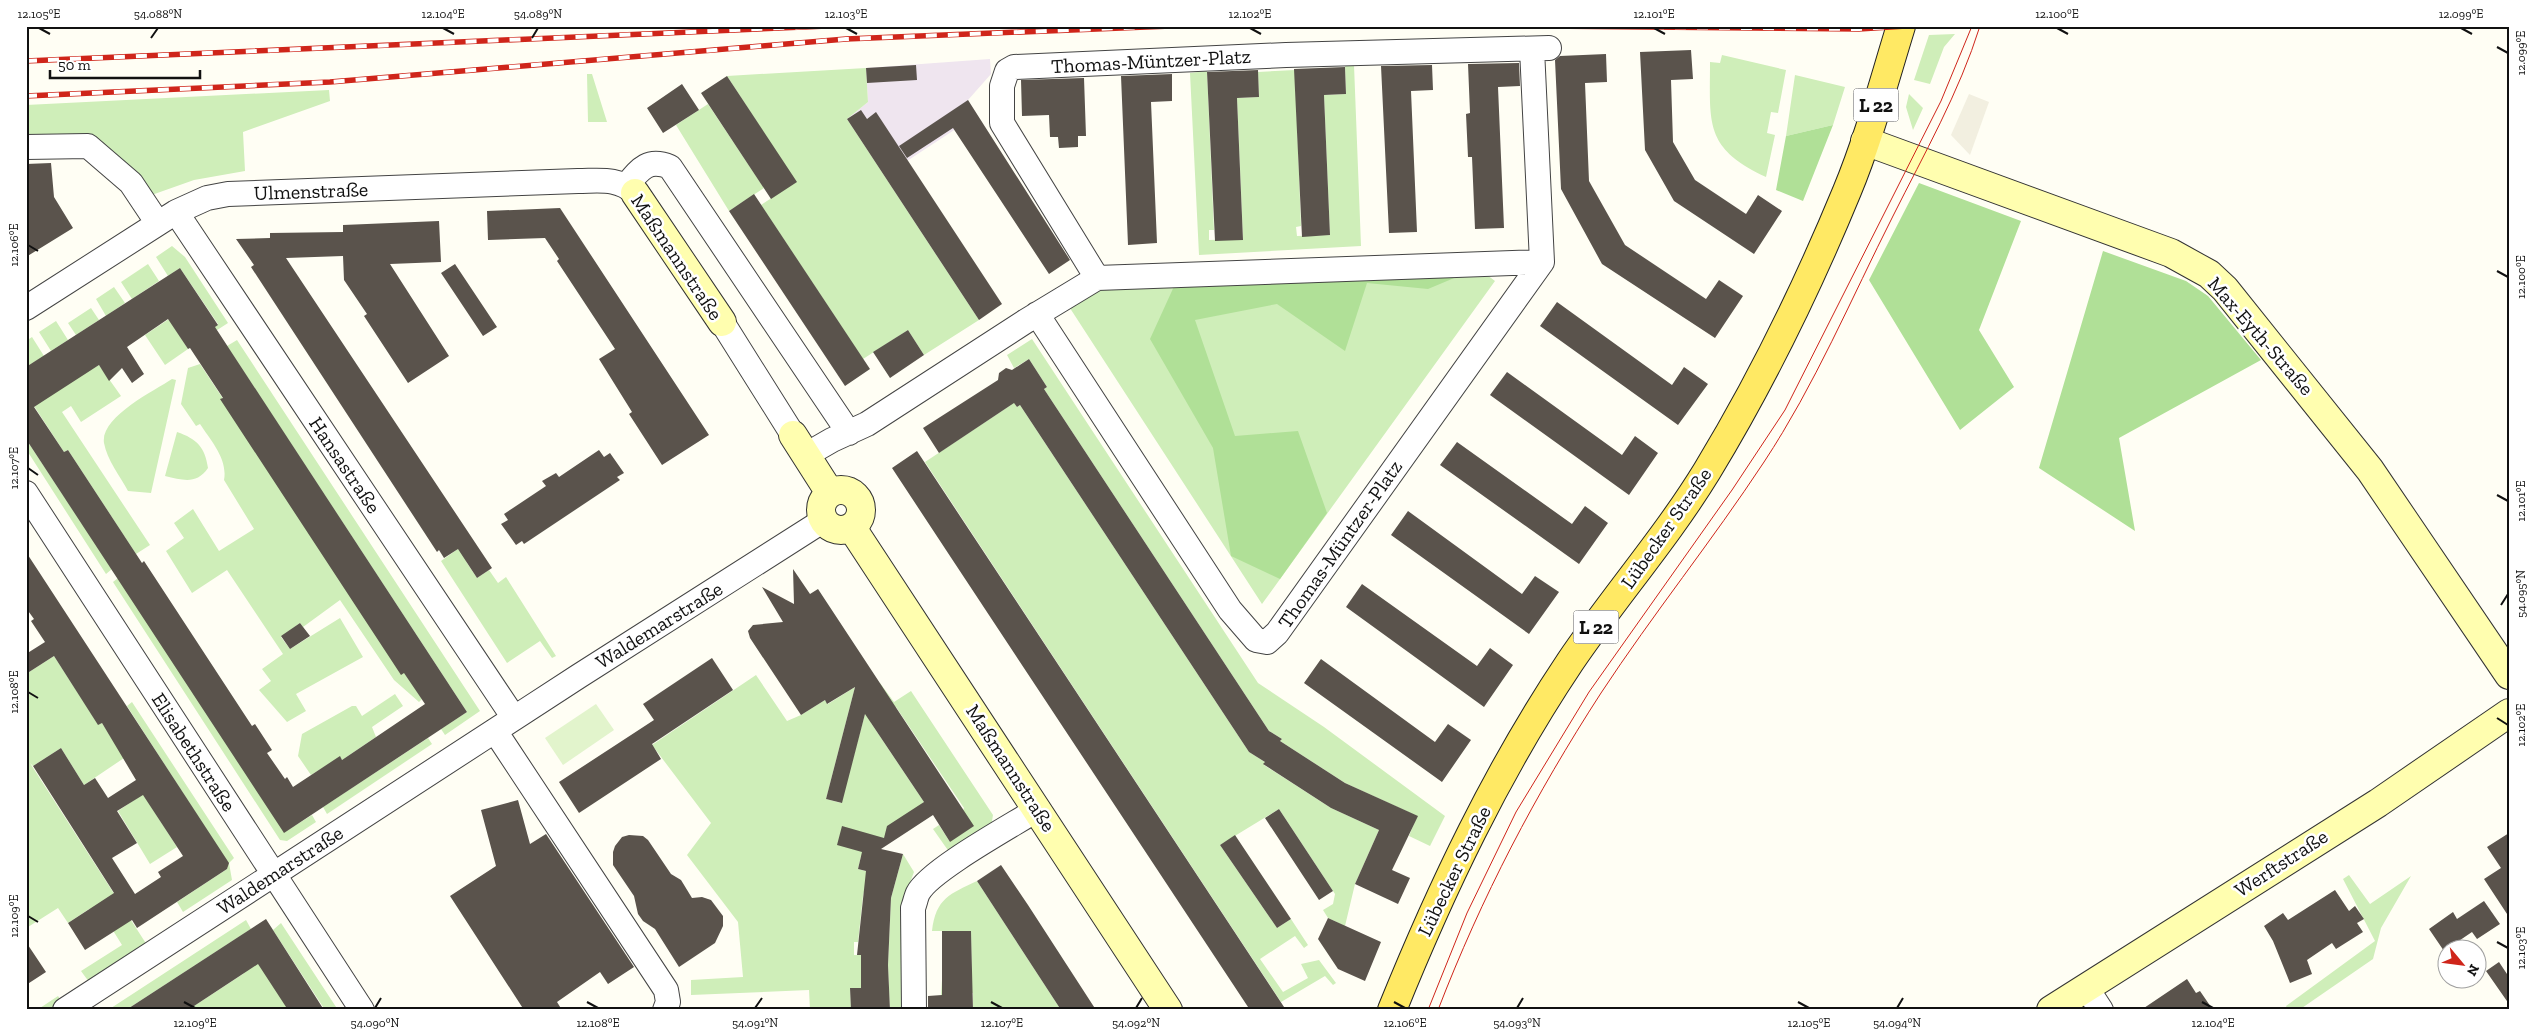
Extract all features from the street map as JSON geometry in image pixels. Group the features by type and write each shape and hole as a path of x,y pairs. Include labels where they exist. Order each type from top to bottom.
{"main road":[{"name":"Lübecker Straße","path":"1392,1010 1442,891 1496,783 1571,661 1682,511 1749,398 1798,303 1848,190 1901,26"}],"street":[{"name":"Thomas-Müntzer-Platz","path":"1037,314 1230,610 1256,640 1267,642 1277,633 1542,262 1541,48 1286,54 1014,67 1007,71 1002,86 1002,123 1098,278"},
{"name":"Max-Eyth-Straße","path":"1865,141 2170,253 2209,274 2226,289 2370,470 2509,675"},
{"name":"Hansastraße","path":"26,147 88,146 167,217 504,725"},
{"name":"Maßmannstraße","path":"830,493 722,322 631,189 645,166 659,162 670,167 849,433"},
{"name":"Ulmenstraße","path":"26,308 167,217 207,198 257,192 613,180 631,189"},
{"path":"800,445 849,433 867,424 1037,314 1098,278 1542,262"},
{"path":"837,491 850,493 860,503 860,517 852,528 843,531 834,530 824,520 821,508 824,500 830,493 837,491"},
{"name":"Elisabethstraße","path":"26,493 362,1010"},
{"name":"Waldemarstraße","path":"65,1010 824,520"},
{"name":"Maßmannstraße","path":"852,528 1168,1010"},
{"name":"Werftstraße","path":"2051,1010 2378,803 2509,713"},
{"path":"504,725 665,1000"},
{"path":"914,1010 913,908 918,893 928,882 945,869 1038,809"},
{"path":"2086,987 2101,1010"}],"shaded area":[{"path":"990,59 991,74 968,100 977,115 907,161 876,113 853,128 847,119 868,102 866,68"},
{"path":"1969,94 1989,102 1970,155 1951,135"}],"green space":[{"path":"1955,34 1944,47 1930,84 1914,80 1929,35"},
{"path":"1722,55 1786,70 1778,113 1771,112 1767,133 1775,135 1766,177 1731,156 1721,144 1715,132 1711,118 1710,62 1720,63"},
{"path":"1345,65 1354,65 1361,246 1199,255 1190,73 1207,71 1214,230 1209,230 1209,240 1243,239 1237,98 1259,97 1258,72 1295,70 1301,226 1296,227 1297,236 1330,235 1324,95 1346,94"},
{"path":"866,68 868,102 847,119 979,320 924,355 908,330 863,359 761,205 796,182 727,76"},
{"path":"587,74 592,74 607,122 588,122"},
{"path":"1795,75 1845,87 1833,125 1786,136"},
{"path":"329,90 330,101 243,132 245,171 194,180 146,197 86,139 26,141 26,105"},
{"path":"1909,94 1923,108 1913,130 1906,107"},
{"path":"708,104 764,188 729,211 676,125"},
{"path":"1833,125 1803,201 1776,190 1786,136"},
{"path":"1919,183 2021,221 1979,330 2014,387 1960,430 1869,280"},
{"path":"172,246 185,257 228,323 211,334 209,331 218,324 180,268 168,276 156,257"},
{"path":"2103,251 2186,281 2208,296 2261,360 2119,438 2135,531 2039,468"},
{"path":"148,264 159,281 132,299 121,282"},
{"path":"1478,268 1495,281 1262,604 1066,302 1092,286"},
{"path":"1478,268 1428,289 1367,283 1345,351 1277,304 1195,320 1235,436 1298,431 1327,513 1280,579 1231,556 1213,448 1150,339 1176,282"},
{"path":"114,287 125,303 106,316 96,299"},
{"path":"91,308 99,320 76,335 68,323"},
{"path":"169,319 188,349 165,365 145,335"},
{"path":"56,321 68,340 51,351 39,332"},
{"path":"32,337 44,356 26,367 26,341"},
{"path":"1032,339 1258,683 1324,727 1445,816 1430,846 1409,836 1417,816 1345,783 1280,741 1282,739 1269,731 1044,389 1047,387 1029,359 1014,368 1007,355"},
{"path":"237,340 480,711 445,735 441,729 467,712 227,346"},
{"path":"200,364 422,699 419,702 394,680 340,600 303,627 300,623 281,637 290,649 340,618 363,657 296,694 306,711 287,722 259,690 271,681 262,669 283,654 227,570 192,593 166,551 184,538 174,523 193,509 219,551 254,529 224,480 225,472 218,450 200,424 196,426 181,404 188,368"},
{"path":"99,365 121,396 81,422 71,406 62,412 150,545 136,554 68,450 64,452 32,403"},
{"path":"172,379 176,380 151,493 128,491 108,456 104,443 105,433 119,414"},
{"path":"1011,398 1017,407 1020,405 1249,752 1265,762 1264,765 1331,808 1379,830 1355,884 1345,926 1328,918 1323,910 1333,904 1335,894 1279,809 1220,845 1277,928 1291,919 1308,945 1304,948 1295,936 1260,959 1283,992 1308,978 1301,964 1319,960 1336,983 1333,985 1325,976 1281,1002 925,462 1011,405 1008,400"},
{"path":"177,432 195,441 205,454 208,468 199,477 183,480 165,476"},
{"path":"26,439 112,569 106,574 26,449"},
{"path":"462,546 467,563 477,578 489,570 498,583 506,577 556,656 552,658 540,641 507,663 441,561"},
{"path":"118,578 288,830 312,815 316,822 287,841 280,840 113,582"},
{"path":"54,656 98,724 102,723 124,758 84,785 61,748 33,766 30,763 147,945 89,982 81,971 122,945 99,908 89,909 68,923 58,908 28,927 26,936 26,674"},
{"path":"756,675 787,721 801,715 825,700 828,704 855,687 826,799 841,803 872,688 880,683 894,702 911,691 993,815 991,827 952,856 933,829 939,825 950,842 964,808 896,707 871,723 924,802 887,835 876,850 873,859 861,856 858,869 869,872 863,896 858,942 854,942 854,955 861,955 861,988 850,988 851,1010 810,1010 809,990 691,995 691,980 743,977 738,922 687,855 711,823 652,745"},
{"path":"395,694 403,706 372,727 376,737 342,760 340,757 311,775 298,756 302,734 352,706 356,706 362,716"},
{"path":"132,702 234,858 229,863 232,880 183,912 177,902 227,869 228,863 127,706"},
{"path":"596,704 614,730 563,765 545,738"},
{"path":"428,738 432,744 327,814 323,807"},
{"path":"143,794 177,847 150,864 118,811"},
{"path":"903,854 914,872 906,902 905,1010 890,1010 888,965 891,898"},
{"path":"2349,875 2370,904 2411,876 2381,928 2373,959 2299,1010 2288,1010 2286,1006 2375,941 2343,879"},
{"path":"977,881 1061,1010 973,1010 973,993 941,995 942,980 972,979 971,931 932,931 934,920 941,904 946,899"},
{"path":"246,920 251,929 126,1010 108,1010"},
{"path":"281,923 338,1010 325,1010 273,930"},
{"path":"260,954 288,1010 188,1010 243,974"},
{"path":"58,996 62,1002 49,1010 37,1010"}],"building":[{"path":"1691,50 1693,79 1671,80 1673,142 1695,180 1746,214 1758,195 1782,211 1754,254 1674,201 1645,150 1640,52"},
{"path":"1606,54 1607,82 1585,83 1589,181 1625,245 1706,299 1719,280 1743,296 1715,338 1602,264 1561,189 1555,60 1560,56"},
{"path":"1519,63 1520,86 1498,87 1504,228 1475,229 1472,157 1468,157 1466,114 1470,113 1468,64"},
{"path":"916,65 917,80 867,83 866,68"},
{"path":"1432,65 1433,90 1411,91 1417,232 1389,233 1381,66"},
{"path":"1345,67 1346,94 1324,95 1330,235 1302,237 1294,69"},
{"path":"1258,70 1259,97 1237,98 1243,240 1215,241 1207,72"},
{"path":"1172,74 1172,101 1151,102 1157,243 1128,245 1121,76"},
{"path":"727,76 797,182 771,199 701,93"},
{"path":"1084,78 1086,136 1078,136 1078,147 1059,148 1058,137 1050,137 1049,115 1022,116 1021,80"},
{"path":"682,84 699,110 663,133 647,108"},
{"path":"968,100 1070,260 1049,274 953,128 907,158 899,146"},
{"path":"861,110 867,119 876,112 1002,304 979,320 847,119"},
{"path":"51,163 54,197 73,228 26,257 26,164"},
{"path":"754,194 870,369 845,386 729,211"},
{"path":"560,208 709,435 662,465 629,414 632,412 599,359 615,349 557,261 559,259 545,238 488,240 487,211"},
{"path":"439,221 441,262 390,264 449,356 408,383 364,316 367,314 344,280 343,256 286,258 492,568 477,578 458,549 444,558 439,550 437,552 251,267 254,265 236,239 270,238 270,233 343,232 343,225"},
{"path":"455,264 497,327 483,336 441,273"},
{"path":"180,268 218,325 215,327 467,712 284,833 26,439 26,367","holes":["168,319 188,349 190,348 223,398 220,399 401,675 404,673 425,704 342,760 340,756 293,787 267,753 272,750 255,724 252,726 144,561 142,563 68,450 64,452 34,407 99,365 109,381 122,368 132,383 144,374 127,347"]},
{"path":"1557,302 1672,385 1684,367 1708,384 1678,425 1540,326"},
{"path":"908,330 924,355 890,378 873,352"},
{"path":"1029,359 1047,387 1044,389 1269,731 1282,739 1280,741 1345,783 1418,816 1392,870 1410,878 1398,904 1355,884 1379,830 1331,808 1263,764 1265,762 1249,752 1020,405 1017,407 1014,403 939,453 923,428 998,380 999,373 1006,368 1012,370"},
{"path":"1507,372 1622,455 1635,436 1658,453 1629,495 1490,395"},
{"path":"1457,442 1572,524 1585,506 1608,523 1579,564 1440,465"},
{"path":"599,450 604,457 610,453 624,473 617,477 620,480 524,544 522,541 516,545 501,524 508,520 504,514 546,486 542,481 556,473 559,477"},
{"path":"917,451 1286,1010 1250,1010 946,550 892,468"},
{"path":"1408,511 1522,594 1535,576 1559,592 1529,634 1391,535"},
{"path":"26,552 229,863 227,869 137,928 132,920 85,950 68,923 114,893 33,766 61,748 84,785 95,778 108,798 136,780 102,723 98,725 54,656 26,674 26,654 45,642 31,621 34,619 26,608","holes":["143,795 183,856 158,872 161,877 135,894 112,858 137,843 117,811"]},
{"path":"793,569 810,594 818,589 974,826 950,842 933,815 881,849 903,854 891,898 888,965 890,1010 851,1010 850,988 861,988 861,955 857,955 866,871 858,869 862,852 837,845 842,826 884,838 887,826 924,802 865,714 842,803 826,799 855,687 827,704 825,700 801,715 750,638 748,631 753,625 783,622 762,587 794,604"},
{"path":"1362,584 1477,666 1490,648 1513,665 1484,707 1346,607"},
{"path":"300,623 310,636 290,649 281,636"},
{"path":"712,658 733,690 652,744 661,759 579,813 559,782 654,720 643,704"},
{"path":"1321,659 1435,742 1448,724 1471,740 1442,782 1304,683"},
{"path":"518,800 530,844 546,834 634,967 608,984 600,972 557,1002 562,1010 524,1010 450,896 496,866 481,810"},
{"path":"1279,809 1333,891 1319,900 1265,818"},
{"path":"2509,833 2509,917 2484,879 2501,868 2487,847"},
{"path":"629,835 643,836 648,840 671,874 681,880 692,898 702,897 711,900 723,916 723,926 715,943 679,967 655,929 643,921 638,914 634,896 613,865 615,846 622,837"},
{"path":"1235,835 1291,919 1277,928 1220,845"},
{"path":"1001,865 1096,1010 1061,1010 977,881"},
{"path":"2335,890 2349,911 2355,906 2364,919 2357,923 2363,932 2336,949 2332,943 2307,960 2312,974 2290,983 2273,941 2264,926 2283,913 2288,920"},
{"path":"2484,901 2500,924 2479,938 2476,938 2472,932 2463,938 2438,938 2438,942 2429,929 2453,912 2457,919"},
{"path":"1328,918 1381,942 1365,981 1338,969 1318,939"},
{"path":"266,919 324,1010 288,1010 258,964 188,1010 126,1010"},
{"path":"942,931 971,931 973,1010 928,1010 928,996 942,995"},
{"path":"26,942 46,972 26,985"},
{"path":"2499,962 2509,977 2509,1004 2488,974 2488,970"},
{"path":"2187,979 2196,993 2200,991 2213,1010 2141,1010"}],"tram line":[{"path":"1428,1010 1467,913 1516,812 1589,692 1732,490 1785,410 1941,101 1972,26"},
{"path":"1438,1010 1473,927 1511,847 1577,731 1641,635 1764,462 1800,403 1940,123 1972,51 1980,26"}],"railway":[{"path":"26,61 827,26"},
{"path":"26,96 330,82 846,39 1171,26"},
{"path":"1543,26 1859,29 1906,26"}]}
